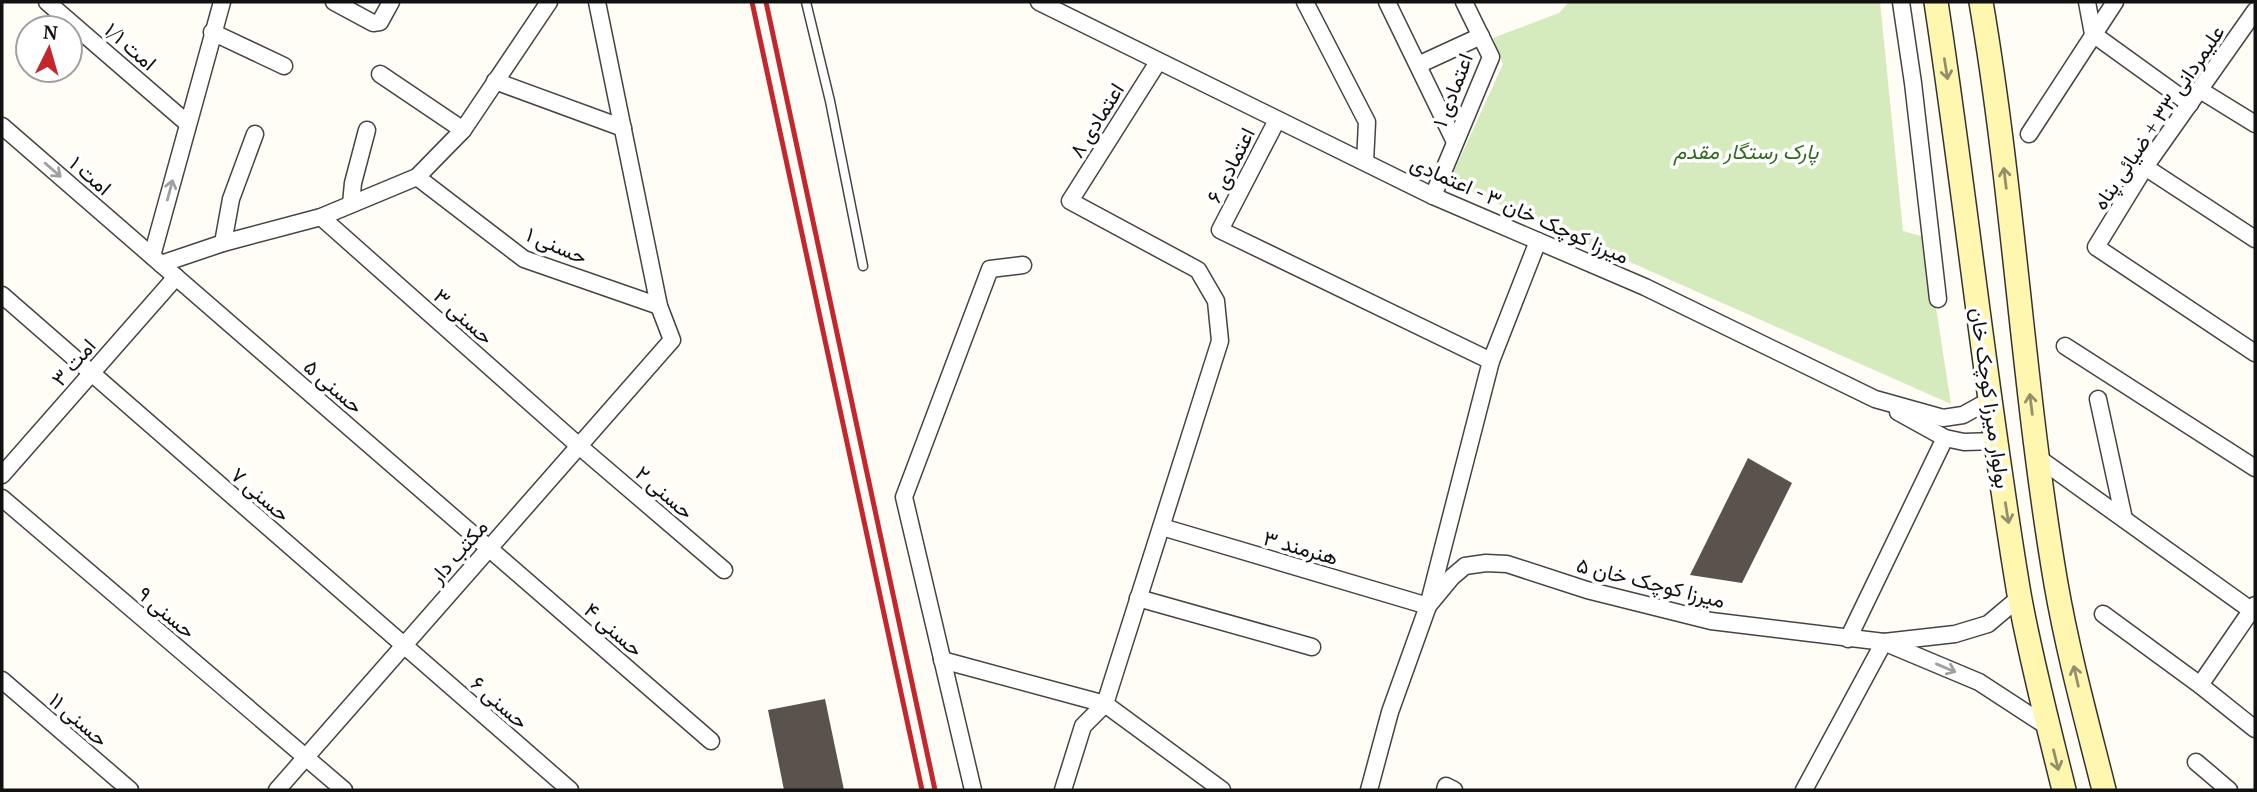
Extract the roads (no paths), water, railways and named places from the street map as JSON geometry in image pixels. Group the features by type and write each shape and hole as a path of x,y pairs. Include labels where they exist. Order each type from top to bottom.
{"main road":[{"name":"بولوار میرزا کوچک خان","path":"1936,2 1990,400 2020,597 2064,790"},
{"name":"بولوار میرزا کوچک خان","path":"1981,2 1994,78 2037,457 2057,586 2104,790"}],"street":[{"name":"امت ۱/۱","path":"47,2 187,123"},
{"path":"222,2 187,123 157,260 321,217 416,177 463,130 549,2"},
{"path":"334,2 377,23 391,2"},
{"path":"597,2 659,306"},
{"name":"میرزا کوچک خان ۳ - اعتمادی","path":"1039,2 1433,196 1645,288 1875,399 1943,418 1963,415 1990,400"},
{"path":"1305,2 1367,122 1365,162"},
{"path":"1387,2 1455,142"},
{"name":"اعتمادی ۱","path":"1433,196 1491,57 1464,2"},
{"path":"2087,2 2093,34 2190,104"},
{"path":"2029,134 2115,2"},
{"path":"1899,3 1913,83 1938,299"},
{"name":"علیمردانی ۳۳ + ضیائی پناه","path":"2255,11 2146,167 2096,247 2255,353"},
{"path":"212,32 284,66"},
{"path":"1418,65 1480,36"},
{"name":"اعتمادی ۸","path":"1158,62 1070,201 1198,270 1216,301 1220,341 1162,527"},
{"path":"380,74 463,130"},
{"path":"495,80 623,128"},
{"path":"2200,90 2255,124"},
{"name":"اعتمادی ۶","path":"1277,120 1220,230 1491,361"},
{"name":"امت ۱","path":"2,126 157,260"},
{"path":"351,204 352,183 367,130"},
{"path":"223,243 231,199 255,134"},
{"path":"2146,167 2255,239"},
{"name":"حسنی ۱","path":"416,177 524,259 659,306"},
{"name":"حسنی ۳","path":"321,217 579,446"},
{"path":"1369,790 1391,712 1428,606 1491,361 1538,242"},
{"name":"حسنی ۵","path":"157,260 489,548"},
{"path":"973,790 904,497 990,269 1023,265"},
{"name":"امت ۳","path":"2,475 176,277"},
{"name":"حسنی ۷","path":"2,295 403,646"},
{"name":"مکتب دار","path":"277,790 672,340 659,306"},
{"path":"2065,346 2255,468"},
{"path":"1875,399 1945,438 1964,442 1996,441"},
{"path":"2098,399 2124,519"},
{"path":"1848,639 1945,438"},
{"name":"حسنی ۲","path":"579,446 724,570"},
{"path":"2037,457 2254,610 2200,685"},
{"name":"حسنی ۹","path":"2,498 344,790"},
{"path":"1063,790 1083,726 1105,704 1162,527"},
{"name":"هنرمند ۳","path":"1162,527 1428,606"},
{"name":"حسنی ۴","path":"489,548 711,741"},
{"name":"میرزا کوچک خان ۵","path":"1428,606 1465,566 1507,564 1587,590 1711,621 1884,642 1955,634 1988,624 2020,597"},
{"path":"1138,598 1311,647"},
{"path":"2103,614 2255,729"},
{"path":"1804,790 1884,642"},
{"name":"میرزا کوچک خان ۵","path":"1884,642 1979,682 2048,727"},
{"name":"حسنی ۶","path":"403,646 570,790"},
{"path":"942,660 1105,704 1222,790"},
{"name":"حسنی ۱۱","path":"2,680 130,790"},
{"path":"2196,762 2229,790"},
{"path":"1445,790 1446,786 1454,790"}],"lane":[{"path":"806,2 830,101 863,266"}],"railway":[{"path":"752,2 922,790"},
{"path":"766,2 935,790"}],"park label":[{"name":"پارک رستگار مقدم","path":"1746,151"}]}
